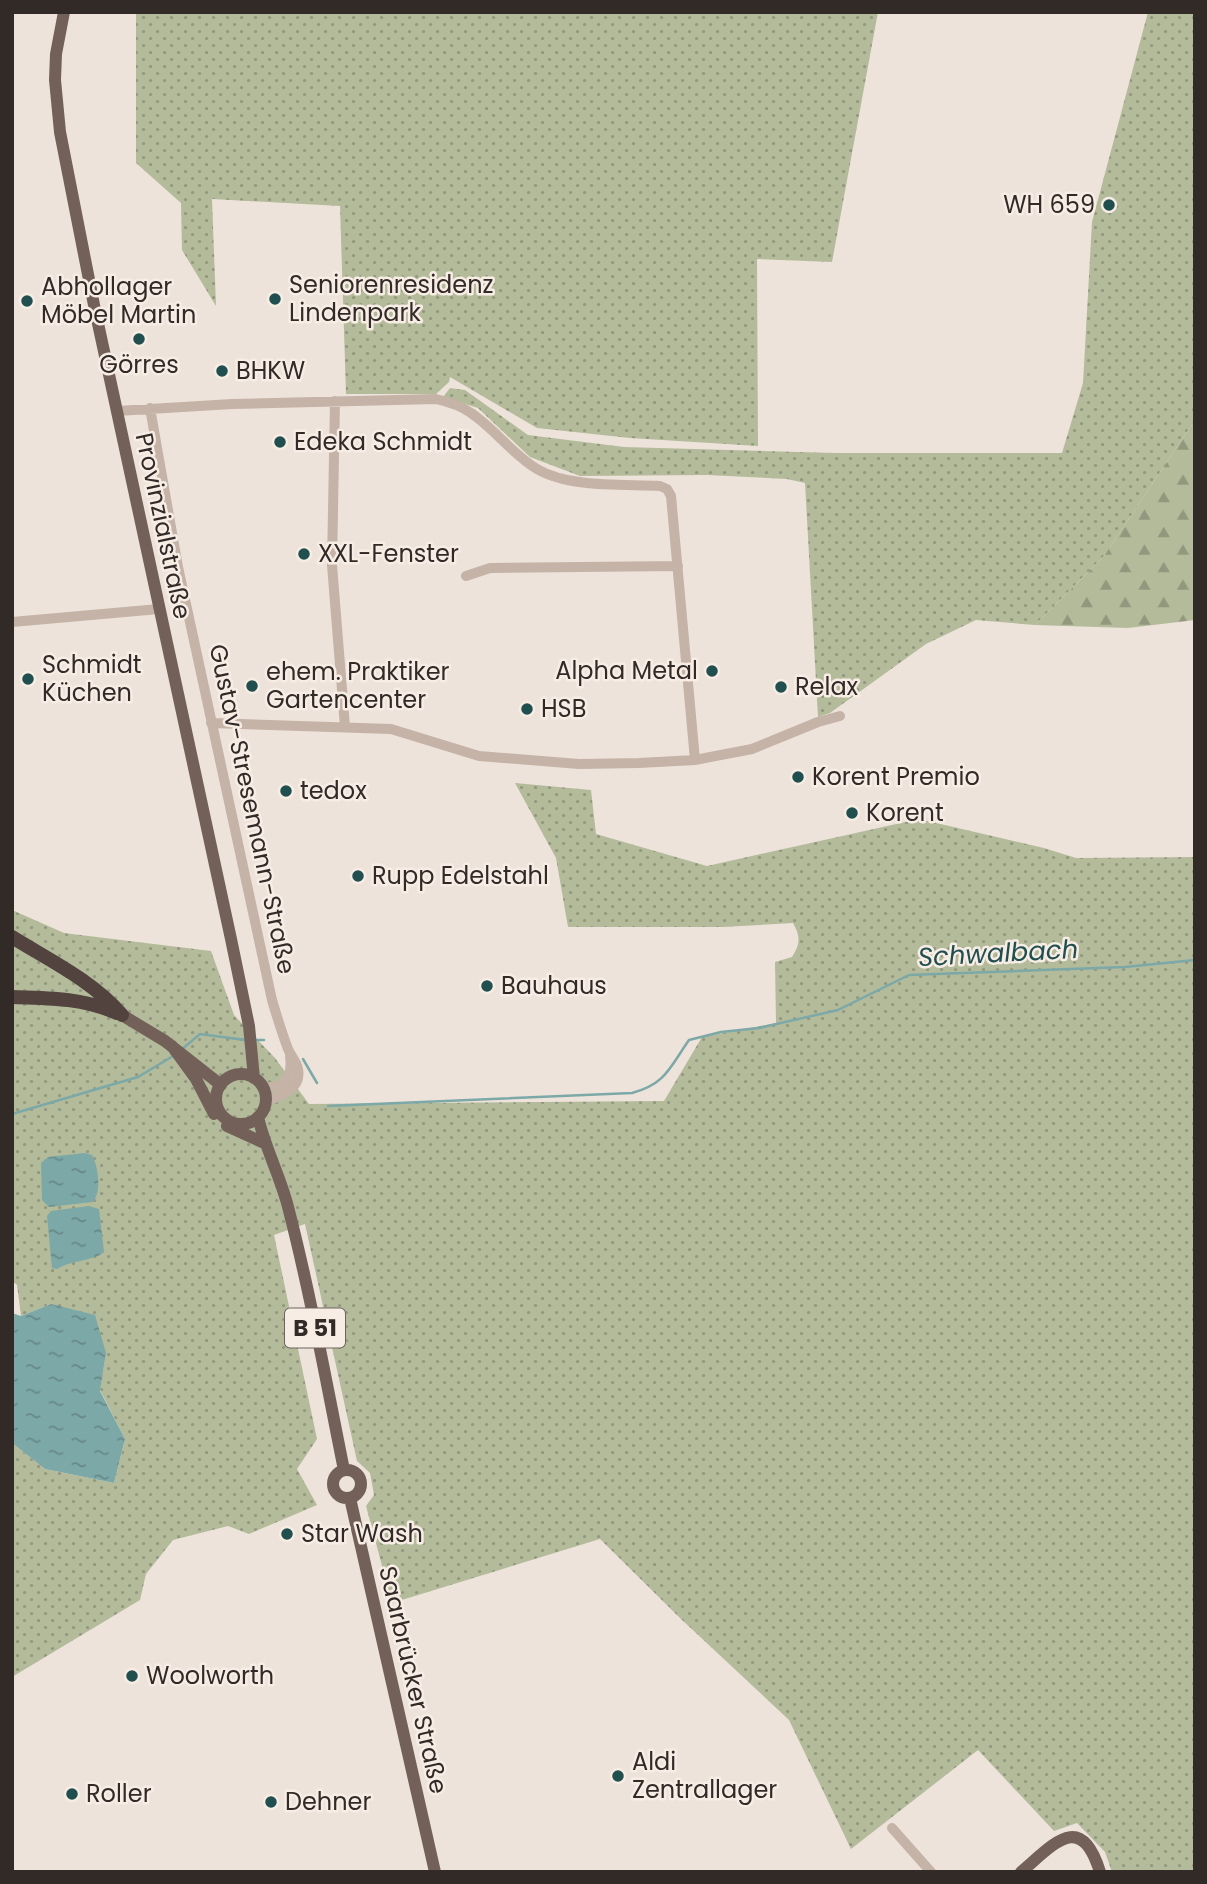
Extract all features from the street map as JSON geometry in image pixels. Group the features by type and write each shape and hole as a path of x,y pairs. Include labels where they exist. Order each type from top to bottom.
{"highway":[{"path":"12,937 95,990 122,1015"},
{"path":"12,999 80,1001 122,1015"}],"main road":[{"name":"Provinzialstraße","path":"64,12 56,54 56,107 76,218 248,1026 252,1046 248,1063 253,1080"},
{"path":"122,1015 169,1044 185,1060 220,1085 233,1075 253,1080 266,1101 258,1117 245,1123"},
{"path":"185,1060 217,1119 264,1145"},
{"name":"B 51","path":"220,1085 216,1100 222,1115 236,1123 245,1123 264,1145"},
{"name":"B 51","path":"258,1117 264,1145 280,1180 297,1244 344,1470"},
{"path":"344,1470 353,1471 361,1481 360,1490 350,1498 341,1497 333,1488 334,1476 344,1470"},
{"name":"Saarbrücker Straße","path":"350,1498 435,1872"},
{"path":"1021,1872 1058,1842 1073,1837 1081,1838 1089,1844 1100,1872"}],"street":[{"path":"117,411 436,399 463,408 474,415 539,471 575,482 660,486 667,489 671,496 695,760"},
{"path":"335,401 332,565 345,727"},
{"name":"Gustav-Stresemann-Straße","path":"150,408 178,567 272,1000 298,1070 296,1082 285,1094 266,1101"},
{"path":"466,576 490,568 678,566"},
{"path":"12,622 159,609"},
{"path":"211,723 391,729 479,756 579,764 695,760 752,749 818,722 840,716"},
{"path":"253,1080 272,1088 283,1084 291,1070 290,1052"},
{"path":"892,1828 930,1872"}],"green space":[{"path":"136,12 878,12 832,262 757,259 758,446 630,438 537,428 450,377 449,382 436,394 346,394 340,206 212,199 216,306 182,250 181,203 136,163"},
{"path":"1148,12 1195,12 1195,420 1104,556 1035,625 976,620 926,644 830,713 818,717 805,483 787,479 707,475 580,476 530,457 478,408 443,397 450,388 465,390 528,435 624,447 835,453 1062,453 1083,383 1092,222"},
{"path":"1195,420 1195,620 1128,628 1035,625 1104,556"},
{"path":"515,783 591,790 596,834 707,866 919,819 1076,858 1195,857 1195,1872 1112,1872 1105,1852 1077,1823 1054,1831 978,1750 851,1849 789,1720 600,1539 392,1603 366,1506 374,1495 370,1473 357,1461 305,1224 274,1235 317,1439 297,1469 317,1505 249,1534 228,1526 173,1540 146,1574 140,1600 12,1677 12,1443 45,1469 114,1483 125,1439 100,1390 106,1353 51,1304 21,1316 17,1285 12,1281 12,910 64,933 211,951 234,1015 275,1058 309,1104 664,1101 702,1037 776,1023 775,962 792,957 797,948 798,936 793,923 723,927 568,927 556,858"}],"water":[{"path":"85,1153 92,1155 96,1165 98,1185 93,1202 49,1207 42,1200 41,1163 48,1157"},
{"path":"89,1206 99,1209 104,1252 57,1269 52,1268 47,1216 51,1211"},
{"path":"51,1304 95,1315 106,1353 100,1391 125,1439 114,1483 45,1469 12,1443 12,1313 21,1316"}],"waterway":[{"name":"Schwalbach","path":"328,1106 632,1093 653,1085 660,1079 689,1040 838,1010 909,975 1125,967 1195,960"},
{"name":"Schwalbach","path":"181,1050 200,1034 245,1040"},
{"name":"Schwalbach","path":"255,1040 264,1040"},
{"name":"Schwalbach","path":"12,1114 138,1077 173,1056"},
{"path":"303,1059 317,1083"}],"place":[{"name":"WH 659","path":"1109,205"},
{"name":"Seniorenresidenz Lindenpark","path":"275,299"},
{"name":"Abhollager Möbel Martin","path":"27,301"},
{"name":"Görres","path":"139,339"},
{"name":"BHKW","path":"222,371"},
{"name":"Edeka Schmidt","path":"280,442"},
{"name":"XXL-Fenster","path":"304,554"},
{"name":"Alpha Metal","path":"712,671"},
{"name":"Schmidt Küchen","path":"28,679"},
{"name":"ehem. Praktiker Gartencenter","path":"252,686"},
{"name":"Relax","path":"781,687"},
{"name":"HSB","path":"527,709"},
{"name":"Korent Premio","path":"798,777"},
{"name":"tedox","path":"286,791"},
{"name":"Korent","path":"852,813"},
{"name":"Rupp Edelstahl","path":"358,876"},
{"name":"Bauhaus","path":"487,986"},
{"name":"Star Wash","path":"287,1534"},
{"name":"Woolworth","path":"132,1676"},
{"name":"Aldi Zentrallager","path":"618,1776"},
{"name":"Roller","path":"72,1794"},
{"name":"Dehner","path":"271,1802"}]}
